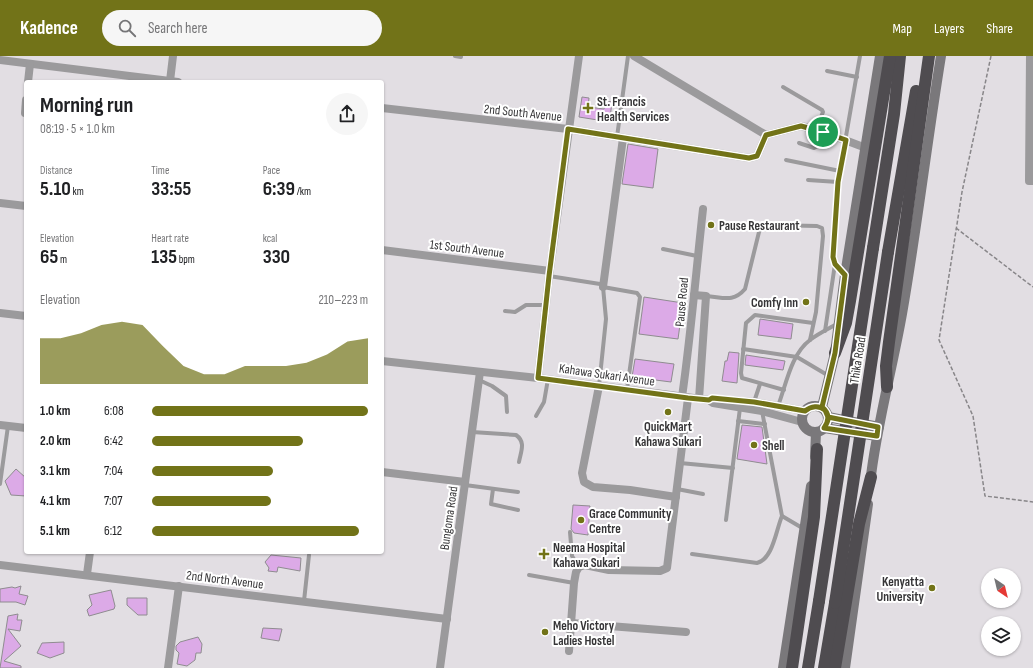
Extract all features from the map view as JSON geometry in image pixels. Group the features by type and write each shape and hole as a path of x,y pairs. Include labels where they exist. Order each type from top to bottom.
{"highway":[{"path":"835,353 846,322 850,301 890,56"},
{"name":"Thika Road","path":"808,668 894,114 900,56"},
{"name":"Thika Road","path":"824,668 888,252 922,56"},
{"path":"886,387 886,366 889,342 929,56"},
{"path":"792,668 814,517 817,449"},
{"path":"835,668 859,524 871,477"}],"main road":[{"name":"Thika Road","path":"822,407 835,353 845,275 880,56"},
{"path":"845,668 865,535 871,477 878,431 912,258 940,56"},
{"path":"783,668 820,430 828,417 827,412 822,407 812,407 805,411 802,422 807,429 820,430 878,431"},
{"path":"828,417 878,431"}],"street":[{"path":"173,56 174,80"},
{"path":"538,378 549,273 579,56"},
{"path":"634,56 766,135 801,126 820,130 866,148"},
{"path":"1030,56 1029,181 1033,181"},
{"path":"0,60 158,80"},
{"path":"28,80 30,64"},
{"name":"2nd South Avenue","path":"384,108 568,129 749,158 757,156 766,135"},
{"path":"604,287 620,138"},
{"path":"0,203 24,206"},
{"name":"Pause Road","path":"579,567 585,565 609,570 660,571 667,568 680,463 697,256 704,209"},
{"name":"1st South Avenue","path":"384,250 549,273"},
{"path":"694,295 706,296 699,398"},
{"path":"0,313 24,316"},
{"name":"Kahawa Sukari Avenue","path":"384,361 480,376 548,379 699,398 740,408 762,411 802,422"},
{"name":"Bungoma Road","path":"440,668 480,376"},
{"path":"599,386 582,473 584,482 593,487 630,490 676,497"},
{"name":"Kahawa Sukari Avenue","path":"709,400 712,398 754,402 805,411"},
{"path":"4,425 24,428"},
{"path":"384,472 465,483"},
{"path":"87,574 90,554"},
{"name":"2nd North Avenue","path":"0,565 87,574 447,619"},
{"path":"569,651 574,583 576,572 579,567"},
{"path":"168,668 179,586"},
{"path":"571,624 686,632"}],"lane":[{"path":"455,56 461,57"},
{"path":"620,138 628,56"},
{"path":"825,331 835,264 833,257 838,182 860,56"},
{"path":"827,71 857,76"},
{"path":"783,87 823,112 816,147 814,148 799,144"},
{"path":"786,160 840,171"},
{"path":"808,180 838,182"},
{"path":"706,296 730,299 739,296 745,289 759,232 763,226 817,226 822,228 823,236 810,340"},
{"path":"663,249 697,256"},
{"path":"835,264 845,275"},
{"path":"549,273 600,284 604,287 637,293 640,298 627,389"},
{"path":"599,386 606,319 604,287"},
{"path":"505,311 515,312 526,305 546,305"},
{"path":"784,390 742,378 741,373 746,323 755,315 813,323"},
{"path":"778,406 797,357 810,340 838,323"},
{"path":"743,349 797,357 829,376"},
{"path":"480,376 506,396 507,412"},
{"path":"536,416 544,402 548,379"},
{"path":"754,402 760,384"},
{"path":"726,520 740,408"},
{"path":"692,554 757,563 762,562 769,554 782,516 762,411"},
{"path":"738,421 765,424"},
{"path":"0,484 4,425"},
{"path":"472,432 516,435 523,442 520,462"},
{"path":"680,463 733,468"},
{"path":"465,483 493,489 518,492"},
{"path":"677,488 703,494"},
{"path":"493,489 491,504 518,510"},
{"path":"782,516 804,529"},
{"path":"570,532 572,556 579,567"},
{"path":"304,601 309,554"},
{"path":"529,575 574,583"}],"path":[{"path":"991,56 962,192 939,340 973,416 985,496 1033,502"},
{"path":"956,228 1033,287"}],"building":[{"name":"St. Francis Health Services","path":"582,97 589,98 588,107 604,109 606,101 612,102 610,118 604,121 579,117"},
{"path":"628,144 658,149 653,188 622,184"},
{"path":"644,297 683,303 678,339 639,334"},
{"path":"760,319 793,324 791,339 758,335"},
{"path":"729,352 739,353 737,383 722,381 725,361 727,361"},
{"path":"746,355 785,361 783,370 745,365"},
{"path":"635,359 674,364 671,382 632,377"},
{"path":"742,425 762,427 767,464 737,459"},
{"path":"16,469 24,476 24,496 11,495 5,481"},
{"name":"Grace Community Centre","path":"573,505 590,506 588,535 574,533 571,529"},
{"path":"271,555 301,558 300,571 278,567 277,572 268,571 269,568 265,562"},
{"path":"21,586 19,594 28,596 25,605 16,602 0,602 0,589"},
{"path":"111,590 115,606 114,609 89,616 87,610 92,605 89,595"},
{"path":"127,598 147,598 147,615 138,615 127,605"},
{"path":"18,614 17,620 22,620 20,631 8,629 21,646 4,661 21,666 21,668 0,668 8,616"},
{"path":"263,628 282,629 279,641 261,638"},
{"path":"198,637 202,644 201,653 196,653 195,660 187,666 177,664 179,653 176,650 176,646 180,642"},
{"path":"64,642 64,653 50,658 37,653 42,643"}],"place":[{"name":"St. Francis Health Services","path":"588,108"},
{"name":"Pause Restaurant","path":"711,225"},
{"name":"Comfy Inn","path":"806,302"},
{"name":"QuickMart Kahawa Sukari","path":"668,412"},
{"name":"Shell","path":"754,445"},
{"name":"Grace Community Centre","path":"581,520"},
{"name":"Neema Hospital Kahawa Sukari","path":"544,554"},
{"name":"Kenyatta University","path":"932,588"},
{"name":"Meho Victory Ladies Hostel","path":"545,632"}],"route":[{"path":"823,132 810,127 801,126 780,130 766,135 762,140 757,156 749,158 702,152 568,129 549,276 538,378 688,398 709,400 712,398 754,402 805,411 808,408 817,406 822,407 825,410 827,412 828,417 878,427 877,436 824,428 827,425 828,417 827,412 825,410 822,407 835,353 845,275 835,264 833,257 838,182 846,140 823,132"}]}
